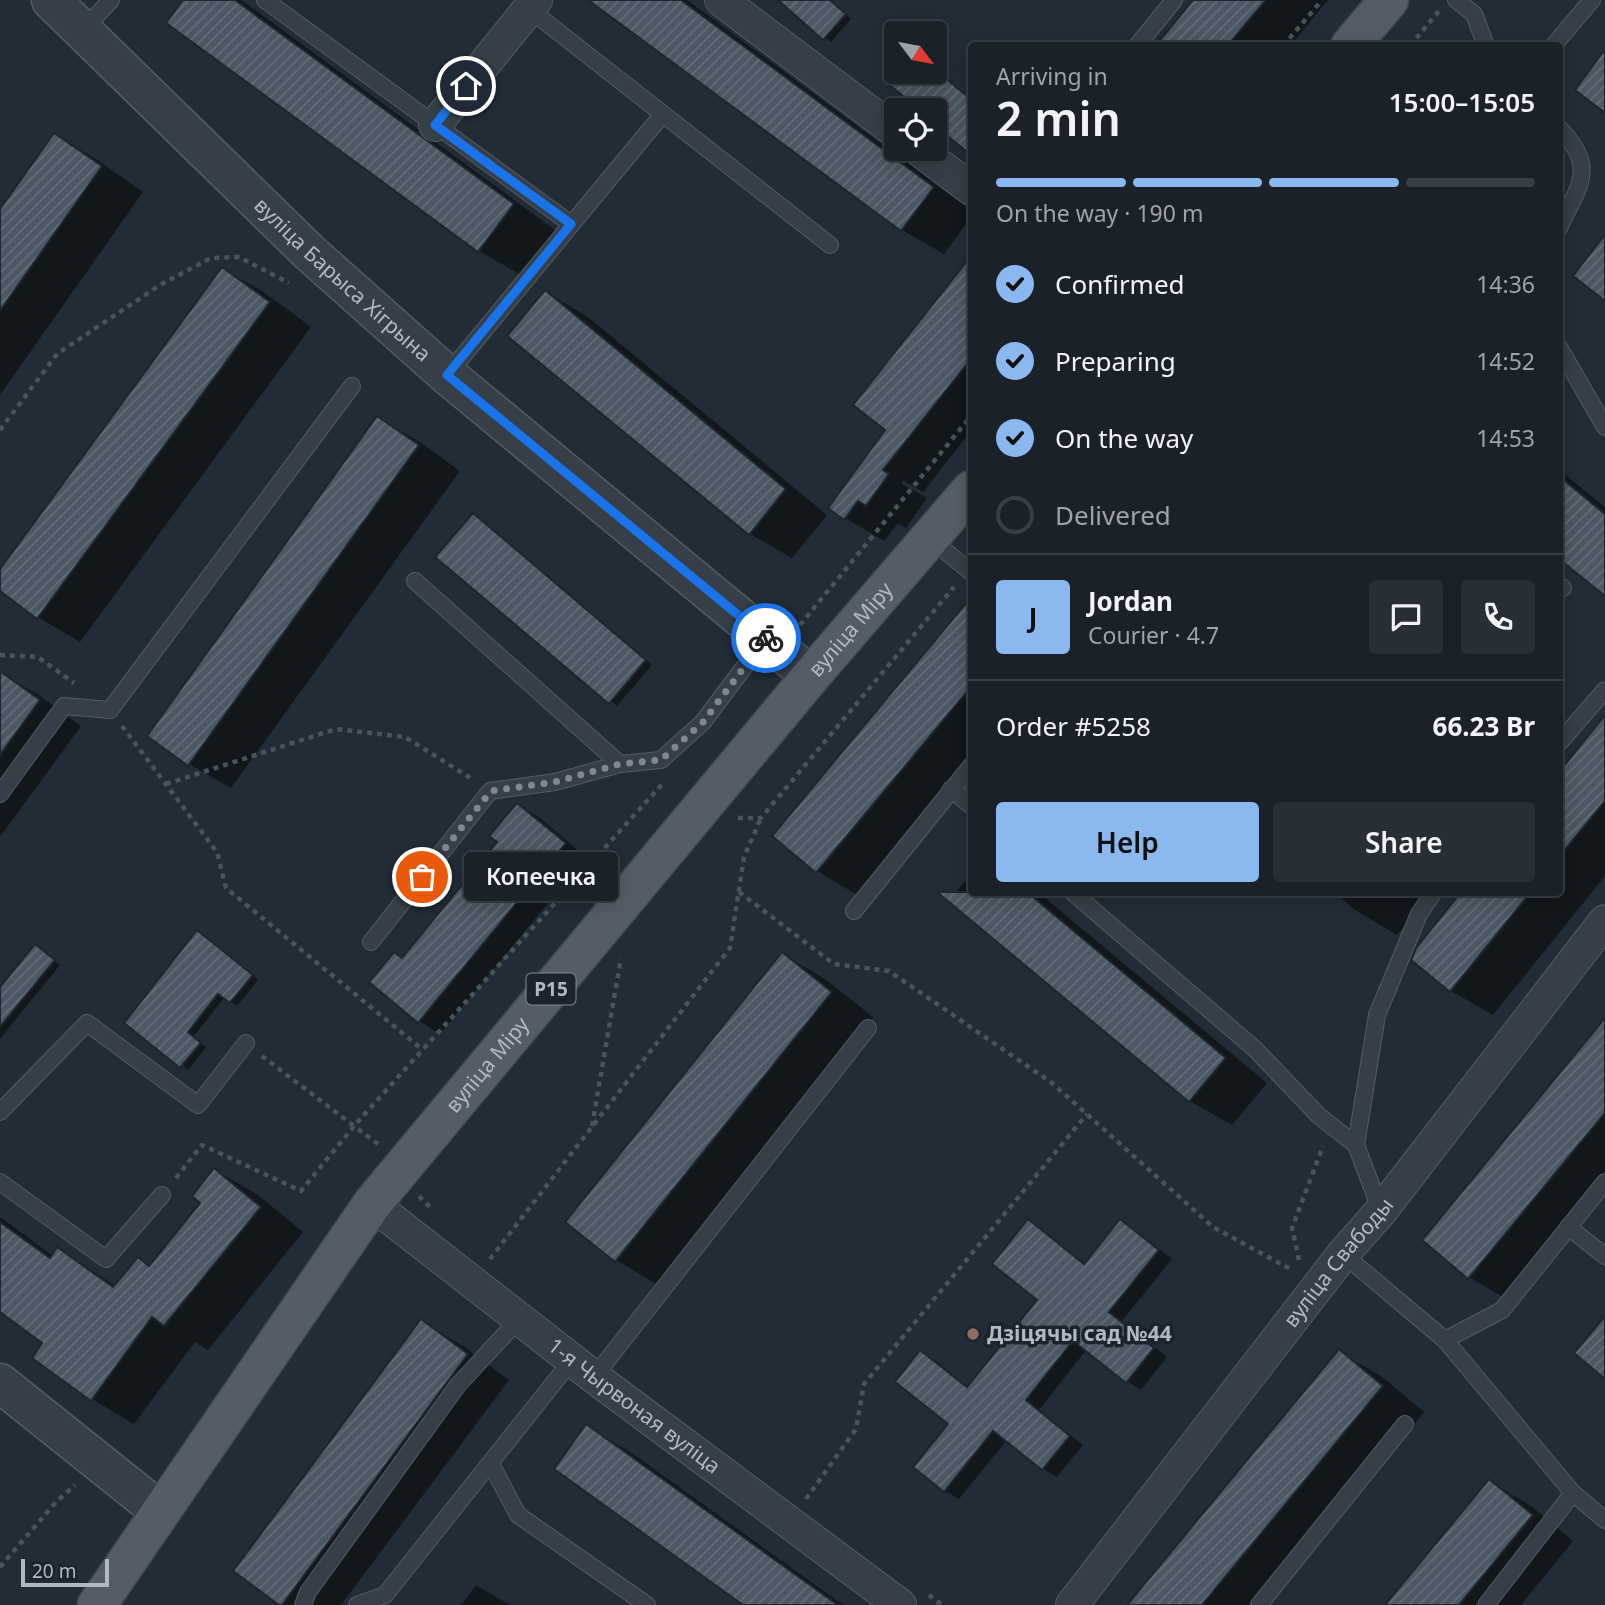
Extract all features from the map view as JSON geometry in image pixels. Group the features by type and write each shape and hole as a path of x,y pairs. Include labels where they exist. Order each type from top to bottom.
{"main road":[{"path":"1353,42 1389,0"},
{"name":"вуліца Міру","path":"97,1605 160,1511 385,1215 811,676 968,494"}],"street":[{"name":"вуліца Барыса Хігрына","path":"51,0 310,253 447,375 783,632 811,676"},
{"path":"721,0 884,123"},
{"path":"435,125 533,5"},
{"path":"934,161 968,187"},
{"name":"вуліца Свабоды","path":"1072,1605 1605,921"},
{"name":"1-я Чырвоная вуліца","path":"385,1215 583,1369 900,1605"},
{"path":"0,1383 160,1511"}],"lane":[{"path":"82,31 111,0"},
{"path":"265,0 571,224"},
{"path":"1140,42 1174,0"},
{"path":"1457,0 1474,14 1484,42"},
{"path":"1556,42 1592,0"},
{"path":"533,5 662,115 830,245"},
{"path":"447,375 662,115"},
{"path":"1563,132 1571,140 1581,159 1583,178 1563,220"},
{"path":"1563,354 1605,427"},
{"path":"0,794 64,706 110,710 352,386"},
{"path":"930,539 968,569"},
{"path":"415,581 620,764"},
{"path":"371,942 491,791 555,782 620,764 661,760 703,722 783,632"},
{"path":"1563,738 1605,690"},
{"path":"854,911 968,769"},
{"path":"951,789 968,803"},
{"path":"1077,896 1255,1049 1319,1116 1356,1145"},
{"path":"1381,1211 1356,1145 1377,1015 1419,914 1431,896"},
{"path":"0,1112 87,1023 198,1105 246,1043"},
{"path":"357,1605 387,1600 491,1464 583,1369 868,1028"},
{"path":"1445,1340 1502,1310 1605,1181"},
{"path":"0,1182 106,1259 162,1195"},
{"path":"1568,1227 1605,1256"},
{"path":"1343,1254 1445,1340 1573,1493 1605,1520"},
{"path":"303,1605 308,1592 458,1385 519,1319"},
{"path":"1259,1605 1405,1424"},
{"path":"491,1464 518,1515 647,1605"},
{"path":"1486,1605 1573,1493"}],"path":[{"path":"1286,42 1322,0"},
{"path":"1413,42 1441,9"},
{"path":"0,430 57,354 160,285 211,258 239,257 296,286"},
{"path":"783,632 968,419"},
{"path":"487,1263 730,948 744,857 761,818 968,573"},
{"path":"0,655 38,657 110,710 217,852 226,888 423,1050"},
{"path":"166,784 336,729 405,737 491,791"},
{"path":"162,1195 202,1145 301,1191 354,1126 666,780"},
{"path":"733,818 761,818"},
{"path":"739,892 834,964 889,971 1052,1083 1213,1227 1303,1275"},
{"path":"592,1128 622,947 614,957"},
{"path":"246,1043 387,1152"},
{"path":"806,1499 856,1429 864,1384 1087,1114"},
{"path":"385,1215 423,1189"},
{"path":"0,1567 56,1502 84,1477"}],"building":[{"path":"183,0 235,0 514,204 478,252 166,23"},
{"path":"588,0 681,0 884,150 884,161 899,161 934,187 901,231"},
{"path":"778,0 830,0 846,14 823,40"},
{"path":"1193,0 1266,0 1230,42 1158,42"},
{"path":"1605,49 1605,113 1575,90"},
{"path":"947,80 968,97 968,153 947,136 947,98 905,98 888,84 947,84"},
{"path":"54,133 102,166 0,311 0,209"},
{"path":"1605,234 1605,301 1573,276"},
{"path":"968,260 968,363 883,470 889,474 866,506 858,501 844,520 828,508 885,430 853,405"},
{"path":"222,267 270,302 37,619 0,591 0,569"},
{"path":"545,290 786,489 749,535 507,336"},
{"path":"377,416 419,445 188,766 147,736"},
{"path":"1563,479 1605,514 1605,596 1563,562"},
{"path":"473,513 646,660 609,704 435,557"},
{"path":"968,601 968,691 816,873 772,836"},
{"path":"0,671 40,700 0,755"},
{"path":"1605,715 1605,801 1563,852 1563,767"},
{"path":"517,803 566,843 418,1023 369,982 394,952 402,958 497,842 489,836"},
{"path":"937,892 968,892 968,896 1032,896 1226,1058 1189,1102"},
{"path":"1458,896 1528,896 1450,992 1411,960 1416,948"},
{"path":"197,930 253,975 230,1003 218,994 188,1032 201,1043 180,1068 124,1023"},
{"path":"35,944 55,960 0,1027 0,987"},
{"path":"782,952 832,992 615,1262 565,1222"},
{"path":"1605,1018 1605,1113 1468,1279 1422,1240"},
{"path":"214,1168 261,1207 164,1326 152,1317 91,1401 32,1358 42,1343 0,1312 0,1222 50,1258 57,1247 113,1287 138,1257 149,1266 200,1203 192,1196"},
{"path":"1028,1219 1084,1264 1120,1219 1159,1250 1109,1312 1154,1348 1126,1383 1073,1341 1026,1400 1070,1436 1042,1470 993,1431 944,1492 913,1467 948,1424 895,1382 920,1350 967,1387 1037,1300 992,1264"},
{"path":"1605,1316 1605,1379 1574,1353"},
{"path":"421,1319 468,1354 282,1605 279,1605 233,1571"},
{"path":"1339,1349 1383,1386 1202,1605 1127,1605"},
{"path":"586,1424 838,1605 743,1605 554,1469"},
{"path":"1489,1479 1533,1515 1459,1605 1385,1605"}],"way so far":[{"path":"422,877 491,791 555,782 620,764 661,760 703,722 766,638"}],"place":[{"name":"Копеечка","path":"422,877"},
{"name":"Дзіцячы сад №44","path":"973,1334"}],"route":[{"path":"466,86 435,125 571,224 447,375 766,638"}]}
